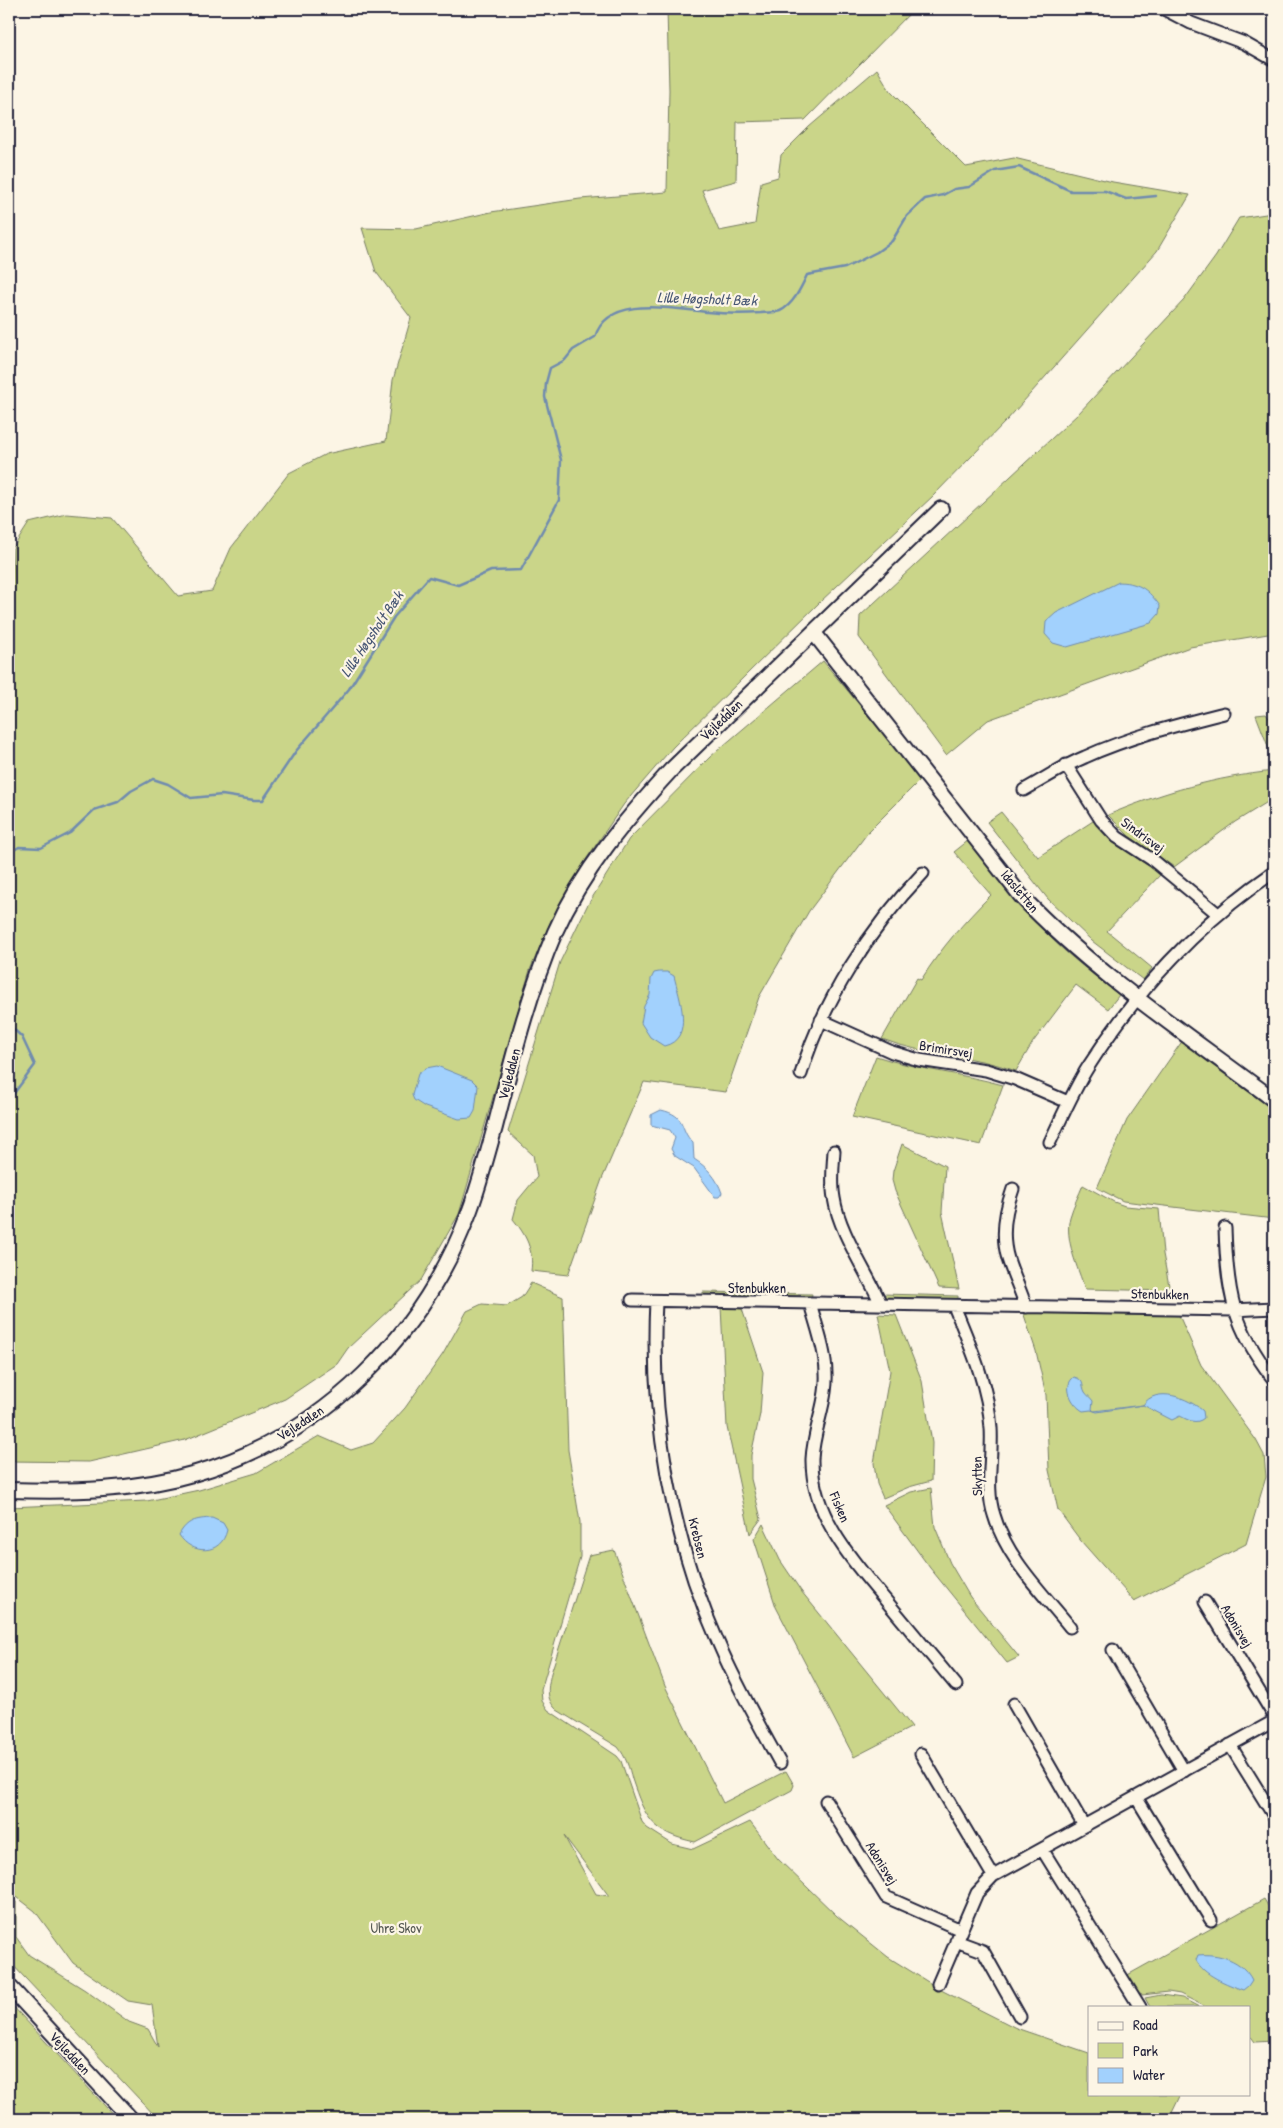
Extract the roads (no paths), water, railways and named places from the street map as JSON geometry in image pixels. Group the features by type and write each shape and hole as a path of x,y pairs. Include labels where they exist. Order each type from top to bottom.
{"street":[{"path":"1164,9 1191,24 1244,43 1274,60"},
{"name":"Vejledalen","path":"9,1490 92,1490 136,1486 195,1473 233,1460 273,1441 314,1417 353,1384 387,1351 416,1315 438,1280 456,1245 471,1209 536,980 556,929 580,885 636,808 671,770 941,509"},
{"name":"Idasletten","path":"814,633 1021,896 1048,924 1082,954 1274,1100"},
{"path":"1024,790 1066,765 1153,732 1224,712"},
{"name":"Sindrisvej","path":"1066,765 1101,820 1117,837 1154,861 1218,914"},
{"path":"1050,1142 1068,1102 1088,1068 1138,997 1180,949 1218,914 1274,872"},
{"path":"801,1074 821,1020 840,985 897,902 923,874"},
{"name":"Brimirsvej","path":"821,1020 892,1052 919,1060 986,1070 1015,1079 1068,1102"},
{"path":"834,1151 832,1180 834,1200 842,1225 882,1304"},
{"path":"1013,1189 1006,1214 1007,1258 1026,1307"},
{"path":"1225,1228 1226,1270 1233,1310 1246,1338 1274,1380"},
{"name":"Stenbukken","path":"632,1300 1233,1310 1274,1308"},
{"name":"Krebsen","path":"656,1301 657,1392 664,1458 687,1560 717,1641 780,1763"},
{"name":"Fisken","path":"810,1303 826,1367 826,1391 812,1459 815,1482 822,1506 832,1529 850,1557 956,1685"},
{"name":"Skytten","path":"954,1306 978,1364 987,1396 991,1428 993,1513 1001,1536 1013,1557 1070,1627"},
{"name":"Adonisvej","path":"1205,1602 1274,1716"},
{"path":"1113,1650 1184,1771"},
{"path":"1014,1704 1084,1826"},
{"path":"938,1984 977,1893 993,1876 1274,1721"},
{"path":"1230,1745 1274,1816"},
{"path":"921,1754 993,1876"},
{"path":"1136,1798 1211,1920"},
{"name":"Adonisvej","path":"826,1801 886,1897 961,1930"},
{"path":"1042,1849 1139,2006"},
{"path":"956,1941 983,1951 1020,2016"},
{"name":"Vejledalen","path":"9,1986 131,2119"}],"water":[{"path":"1119,582 1143,588 1156,600 1160,606 1159,614 1151,623 1067,647 1053,643 1045,634 1046,622 1056,613"},
{"path":"667,972 674,976 682,1016 682,1026 679,1035 674,1042 664,1046 650,1037 641,1023 644,1006 650,995 651,979 654,973"},
{"path":"437,1066 472,1080 478,1086 475,1111 471,1118 459,1119 425,1107 414,1100 412,1095 418,1074 426,1068"},
{"path":"661,1110 679,1119 688,1138 693,1143 694,1159 707,1169 717,1182 722,1193 719,1197 715,1197 694,1168 675,1156 671,1149 675,1138 670,1130 651,1125 651,1115"},
{"path":"1074,1377 1081,1381 1085,1392 1093,1401 1092,1409 1094,1411 1083,1411 1075,1404 1070,1395 1069,1385"},
{"path":"1156,1396 1173,1396 1197,1406 1203,1411 1204,1418 1195,1421 1180,1416 1172,1420 1143,1405 1149,1399"},
{"path":"1143,1405 1097,1412 1094,1411"},
{"path":"212,1518 223,1523 227,1530 219,1545 206,1550 198,1549 185,1542 179,1535 185,1526 192,1521"},
{"path":"1198,1955 1214,1955 1229,1959 1242,1967 1252,1980 1243,1990 1223,1982 1210,1975 1199,1965 1196,1960"}],"waterway":[{"name":"Lille Høgsholt Bæk","path":"9,853 19,847 41,848 70,833 94,810 118,802 131,791 153,779 168,784 191,798 222,795 263,800 296,751 349,689 394,617 429,577 458,585 491,571 521,570 559,500 561,460 545,397 550,368 565,360 573,350 595,337 602,323 613,315 627,309 643,307 714,313 780,311 793,300 807,275 845,268 877,252 892,241 907,216 925,199 943,195 954,189 969,187 995,171 1019,167 1071,191 1105,191 1126,199 1156,196"},
{"name":"Lille Høgsholt Bæk","path":"9,1025 22,1037 35,1065 9,1100"}],"park label":[{"name":"Uhre Skov","path":"396,1928"}]}
